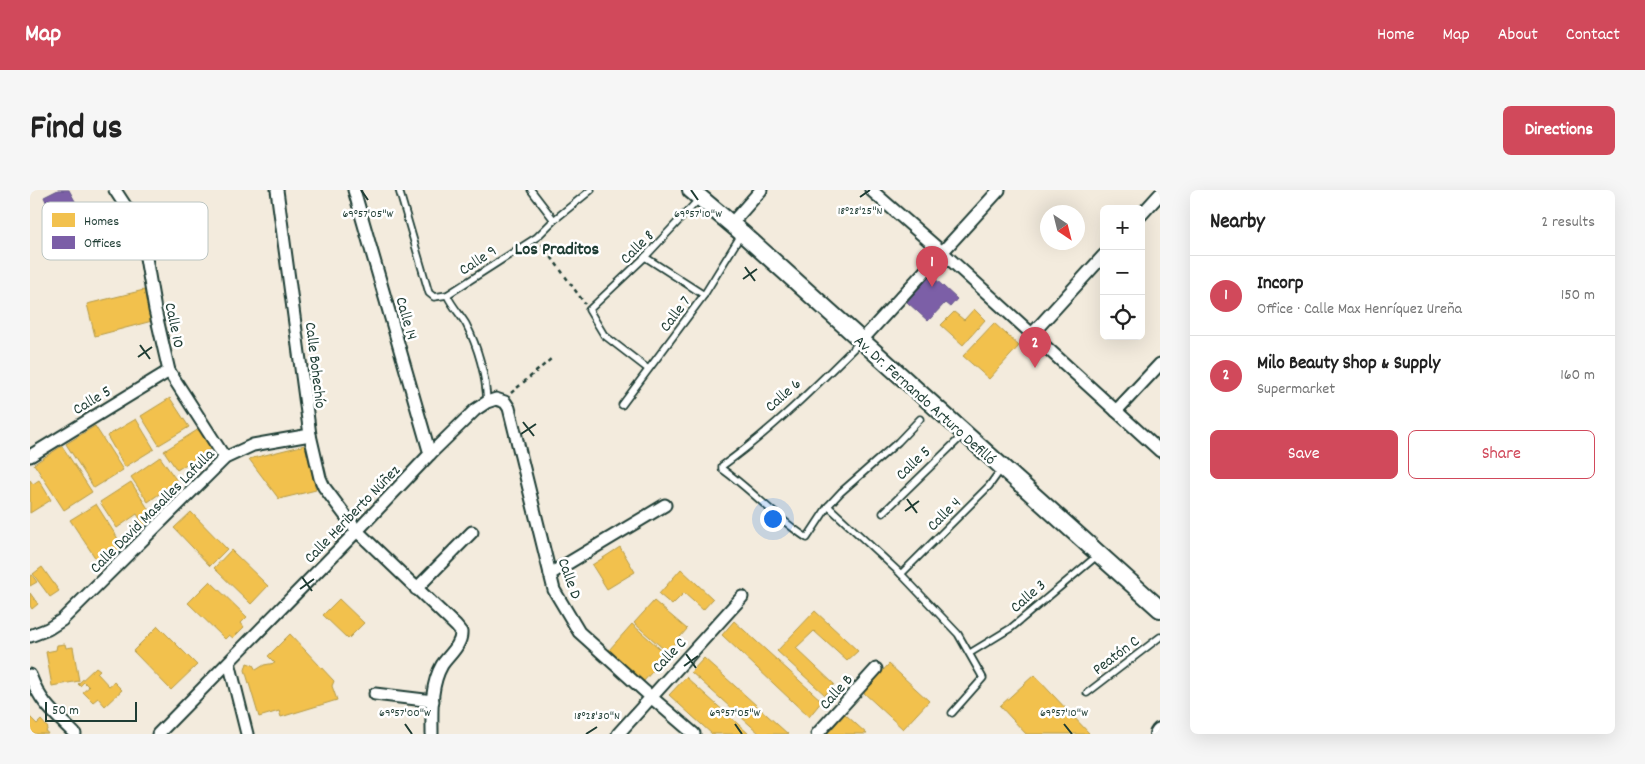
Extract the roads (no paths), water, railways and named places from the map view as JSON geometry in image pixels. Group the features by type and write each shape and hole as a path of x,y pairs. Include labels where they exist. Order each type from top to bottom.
{"street":[{"name":"Calle 10","path":"115,190 123,202"},
{"name":"Calle Bohechío","path":"277,190 310,435 320,478 324,487 357,531 456,626 461,636 460,641 438,672 433,701"},
{"name":"Calle 14","path":"354,190 430,454"},
{"path":"736,229 762,190"},
{"path":"871,190 943,253 1160,451"},
{"path":"861,341 999,190"},
{"name":"Av. Dr. Fernando Arturo Defilló","path":"695,194 1160,609"},
{"path":"1145,210 1160,194"},
{"path":"1032,334 1100,259"},
{"name":"Calle 10","path":"146,260 155,310 169,371 225,458"},
{"path":"1116,411 1160,364"},
{"name":"Calle 5","path":"30,456 169,371"},
{"name":"Calle D","path":"487,402 496,399 502,401 510,408 550,574 558,598 579,632 694,734"},
{"name":"Calle Heriberto Núñez","path":"158,734 430,454 475,410 487,402"},
{"name":"Calle David Masalles Lafulla","path":"30,636 48,629 62,620 225,458 252,446 310,435"},
{"path":"550,574 665,505"},
{"path":"416,589 472,532"},
{"name":"Calle C","path":"618,734 742,597"},
{"path":"229,662 247,734"},
{"name":"Calle B","path":"817,734 876,669"},
{"path":"30,675 37,692 48,708 75,734"},
{"path":"375,694 433,701 432,734"}],"lane":[{"path":"398,190 428,293 434,297 447,295 451,304 465,322 472,336 486,385 487,402"},
{"path":"531,190 554,220"},
{"name":"Calle 9","path":"447,295 537,237 554,220 592,190"},
{"name":"Calle 8","path":"648,369 604,334 589,310 645,257 695,194"},
{"name":"Calle 7","path":"622,405 704,295 736,229"},
{"path":"645,257 704,295"},
{"name":"Calle 6","path":"828,506 807,538 769,509 742,483 721,468 792,408 861,341"},
{"path":"920,419 898,442 841,492 828,506 901,574 958,634 970,653 983,678 952,712"},
{"name":"Calle 5","path":"883,513 964,434"},
{"name":"Calle 4","path":"901,574 989,486 1002,468"},
{"name":"Calle 3","path":"970,653 1011,628 1099,554"},
{"name":"Peatón C","path":"1087,692 1160,637"}],"place":[{"name":"Incorp","path":"932,287"},
{"name":"Milo Beauty Shop & Supply","path":"1035,368"}],"district":[{"name":"Los Praditos","path":"557,248"}]}
